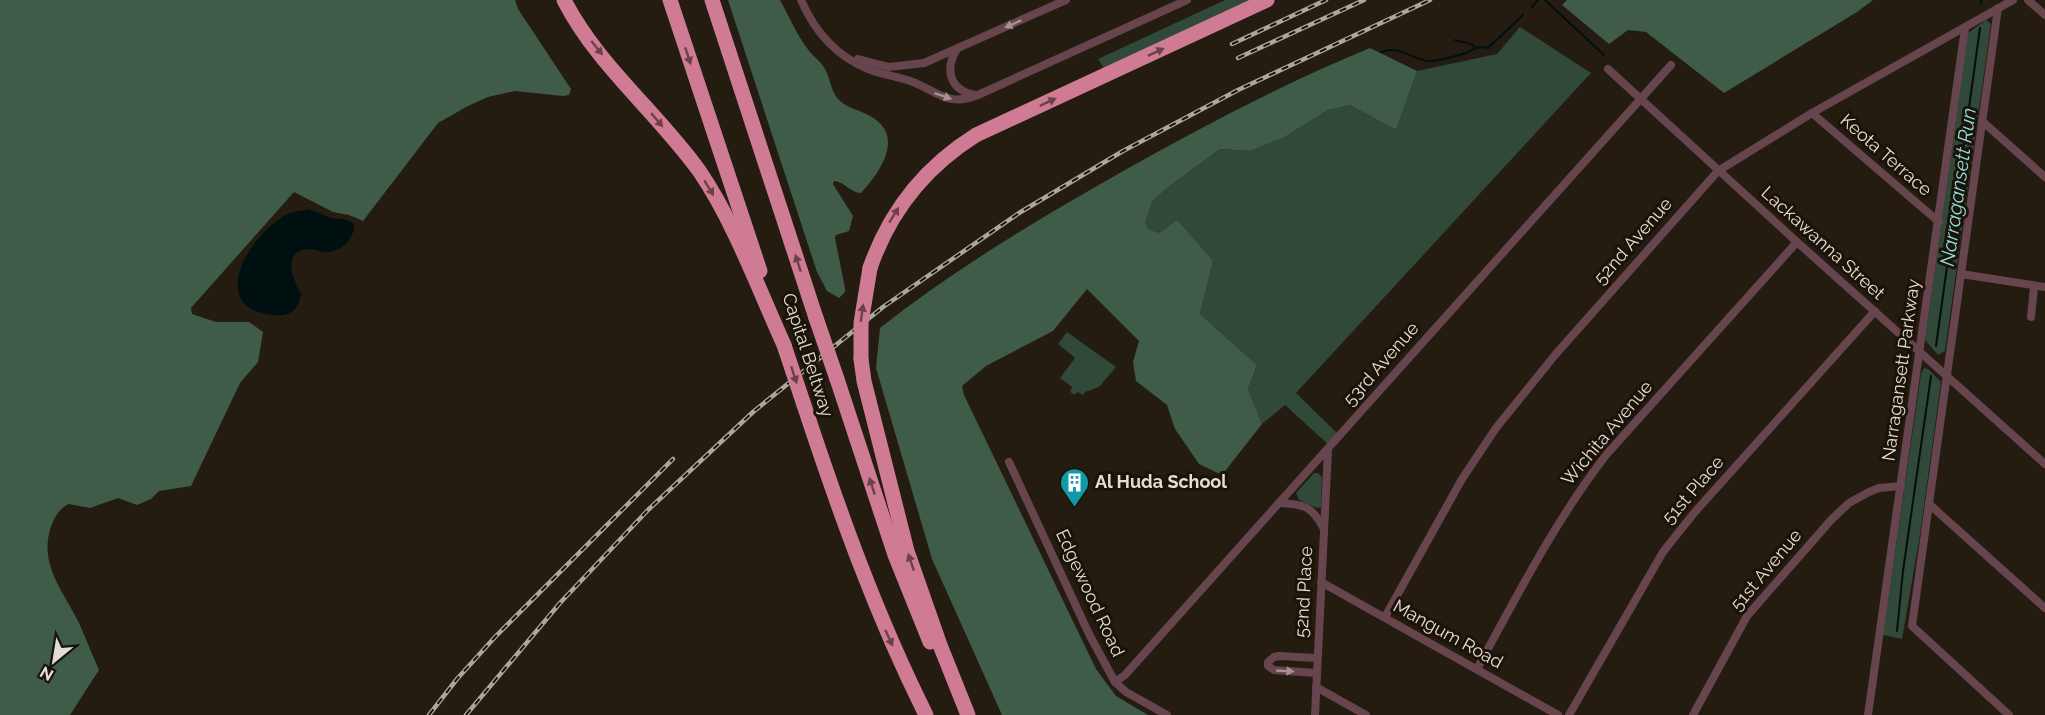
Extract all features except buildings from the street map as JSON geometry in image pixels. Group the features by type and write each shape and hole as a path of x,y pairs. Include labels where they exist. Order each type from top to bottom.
{"highway":[{"path":"564,0 572,16 592,44 699,172 715,197 784,345"},
{"name":"Capital Beltway","path":"670,0 804,405 861,569 883,624 926,715"},
{"name":"Capital Beltway","path":"712,0 895,555 941,668 966,715"},
{"path":"966,715 907,551 867,392 861,359 861,323 870,268 889,224 908,194 923,177 958,147 976,135 1267,0"}],"street":[{"path":"801,0 821,35 846,56 868,69 913,82 946,99 962,100 978,95 1187,0"},
{"path":"846,56 898,67 924,63 1066,0"},
{"name":"52nd Avenue","path":"1385,617 1462,479 1496,428 1555,355 1718,171 1812,113 2013,0"},
{"path":"2028,0 2045,15"},
{"path":"1998,8 1911,626 2009,715"},
{"name":"Narragansett Parkway","path":"1868,715 1965,28"},
{"path":"957,49 950,66 953,82 962,90 978,95"},
{"name":"53rd Avenue","path":"1115,682 1125,675 1280,503 1671,65"},
{"name":"Lackawanna Street","path":"1608,69 1718,171 2045,464"},
{"name":"Keota Terrace","path":"1812,113 1939,222"},
{"path":"1982,122 2045,177"},
{"name":"Wichita Avenue","path":"1477,669 1579,490 1606,454 1797,242"},
{"path":"1961,274 2045,287"},
{"path":"2031,317 2034,287"},
{"name":"51st Place","path":"1569,715 1668,544 1875,311"},
{"name":"52nd Place","path":"1315,715 1328,449"},
{"name":"Edgewood Road","path":"1009,462 1090,636 1115,682 1126,692 1167,715"},
{"name":"51st Avenue","path":"1693,715 1747,616 1831,520 1849,503 1869,492 1879,488 1901,486"},
{"name":"52nd Place","path":"1280,503 1300,504 1308,508 1316,513 1324,529"},
{"path":"1929,504 2045,608"},
{"name":"Mangum Road","path":"1321,582 1558,715"},
{"name":"52nd Place","path":"1316,673 1274,670 1268,666 1274,657 1317,658"},
{"path":"1316,687 1366,715"}],"green space":[{"path":"0,0 515,0 518,9 571,89 569,95 563,96 515,91 488,97 438,123 363,221 333,212 294,192 191,308 192,314 216,322 249,322 263,332 258,362 240,383 191,486 159,491 151,499 137,505 118,498 90,508 69,504 55,518 48,538 50,564 99,670 70,715 0,715"},
{"path":"728,0 780,0 803,42 825,69 838,99 881,124 886,134 888,144 882,165 861,193 838,182 834,181 833,184 853,216 849,231 836,235 835,238 845,288 845,292 839,298 827,291 817,272"},
{"path":"1225,0 1255,0 1105,70 1098,59"},
{"path":"1567,0 1873,0 1724,93 1646,32 1628,30 1609,44 1562,5"},
{"path":"1986,20 1991,24 1945,351 1938,355 1925,340 1968,33"},
{"path":"1520,27 1591,73 1296,393 1340,436 1330,446 1285,405 1262,424 1248,389 1257,365 1200,314 1213,261 1148,229 1145,223 1152,202 1167,188 1220,149 1250,151 1283,138 1328,110 1350,105 1396,130 1417,71 1497,54"},
{"path":"1370,48 1417,71 1396,130 1350,105 1328,110 1283,138 1250,151 1220,149 1167,188 1152,202 1145,223 1148,229 1160,233 1177,220 1213,261 1200,314 1257,365 1248,389 1262,424 1222,475 1199,464 1175,429 1167,405 1136,381 1133,362 1139,341 1087,289 1053,331 986,366 962,386 964,395 1096,669 1116,696 1148,715 1002,715 932,559 876,368 880,328 969,264 1093,188 1246,105"},
{"path":"1067,332 1116,367 1099,387 1083,395 1070,392 1072,387 1060,378 1075,358 1058,344"},
{"path":"1924,368 1941,382 1920,535 1902,639 1883,635 1921,374"},
{"path":"1314,473 1322,477 1321,507 1317,508 1299,500 1296,493"}],"shaded area":[{"path":"308,209 354,224 350,239 337,250 325,252 308,249 295,255 292,260 292,274 301,294 298,305 290,313 272,315 252,309 243,302 238,291 238,278 249,251 258,239 280,219 290,213"}],"waterway":[{"path":"1532,7 1538,0"},
{"path":"1545,0 1604,55"},
{"path":"1381,52 1394,50 1430,61 1457,56 1479,47 1488,48 1523,15"},
{"name":"Narragansett Run","path":"1936,346 1980,28"},
{"path":"1455,40 1475,47"},
{"name":"Narragansett Run","path":"1897,631 1903,571 1931,376"}],"railway":[{"path":"1232,44 1326,0"},
{"path":"1238,58 1364,0"},
{"path":"466,715 560,603 648,510 753,412 883,307 1019,213 1123,151 1238,90 1430,0"},
{"path":"429,715 457,679 495,637 673,459"}],"place":[{"name":"Al Huda School","path":"1074,508"}]}
